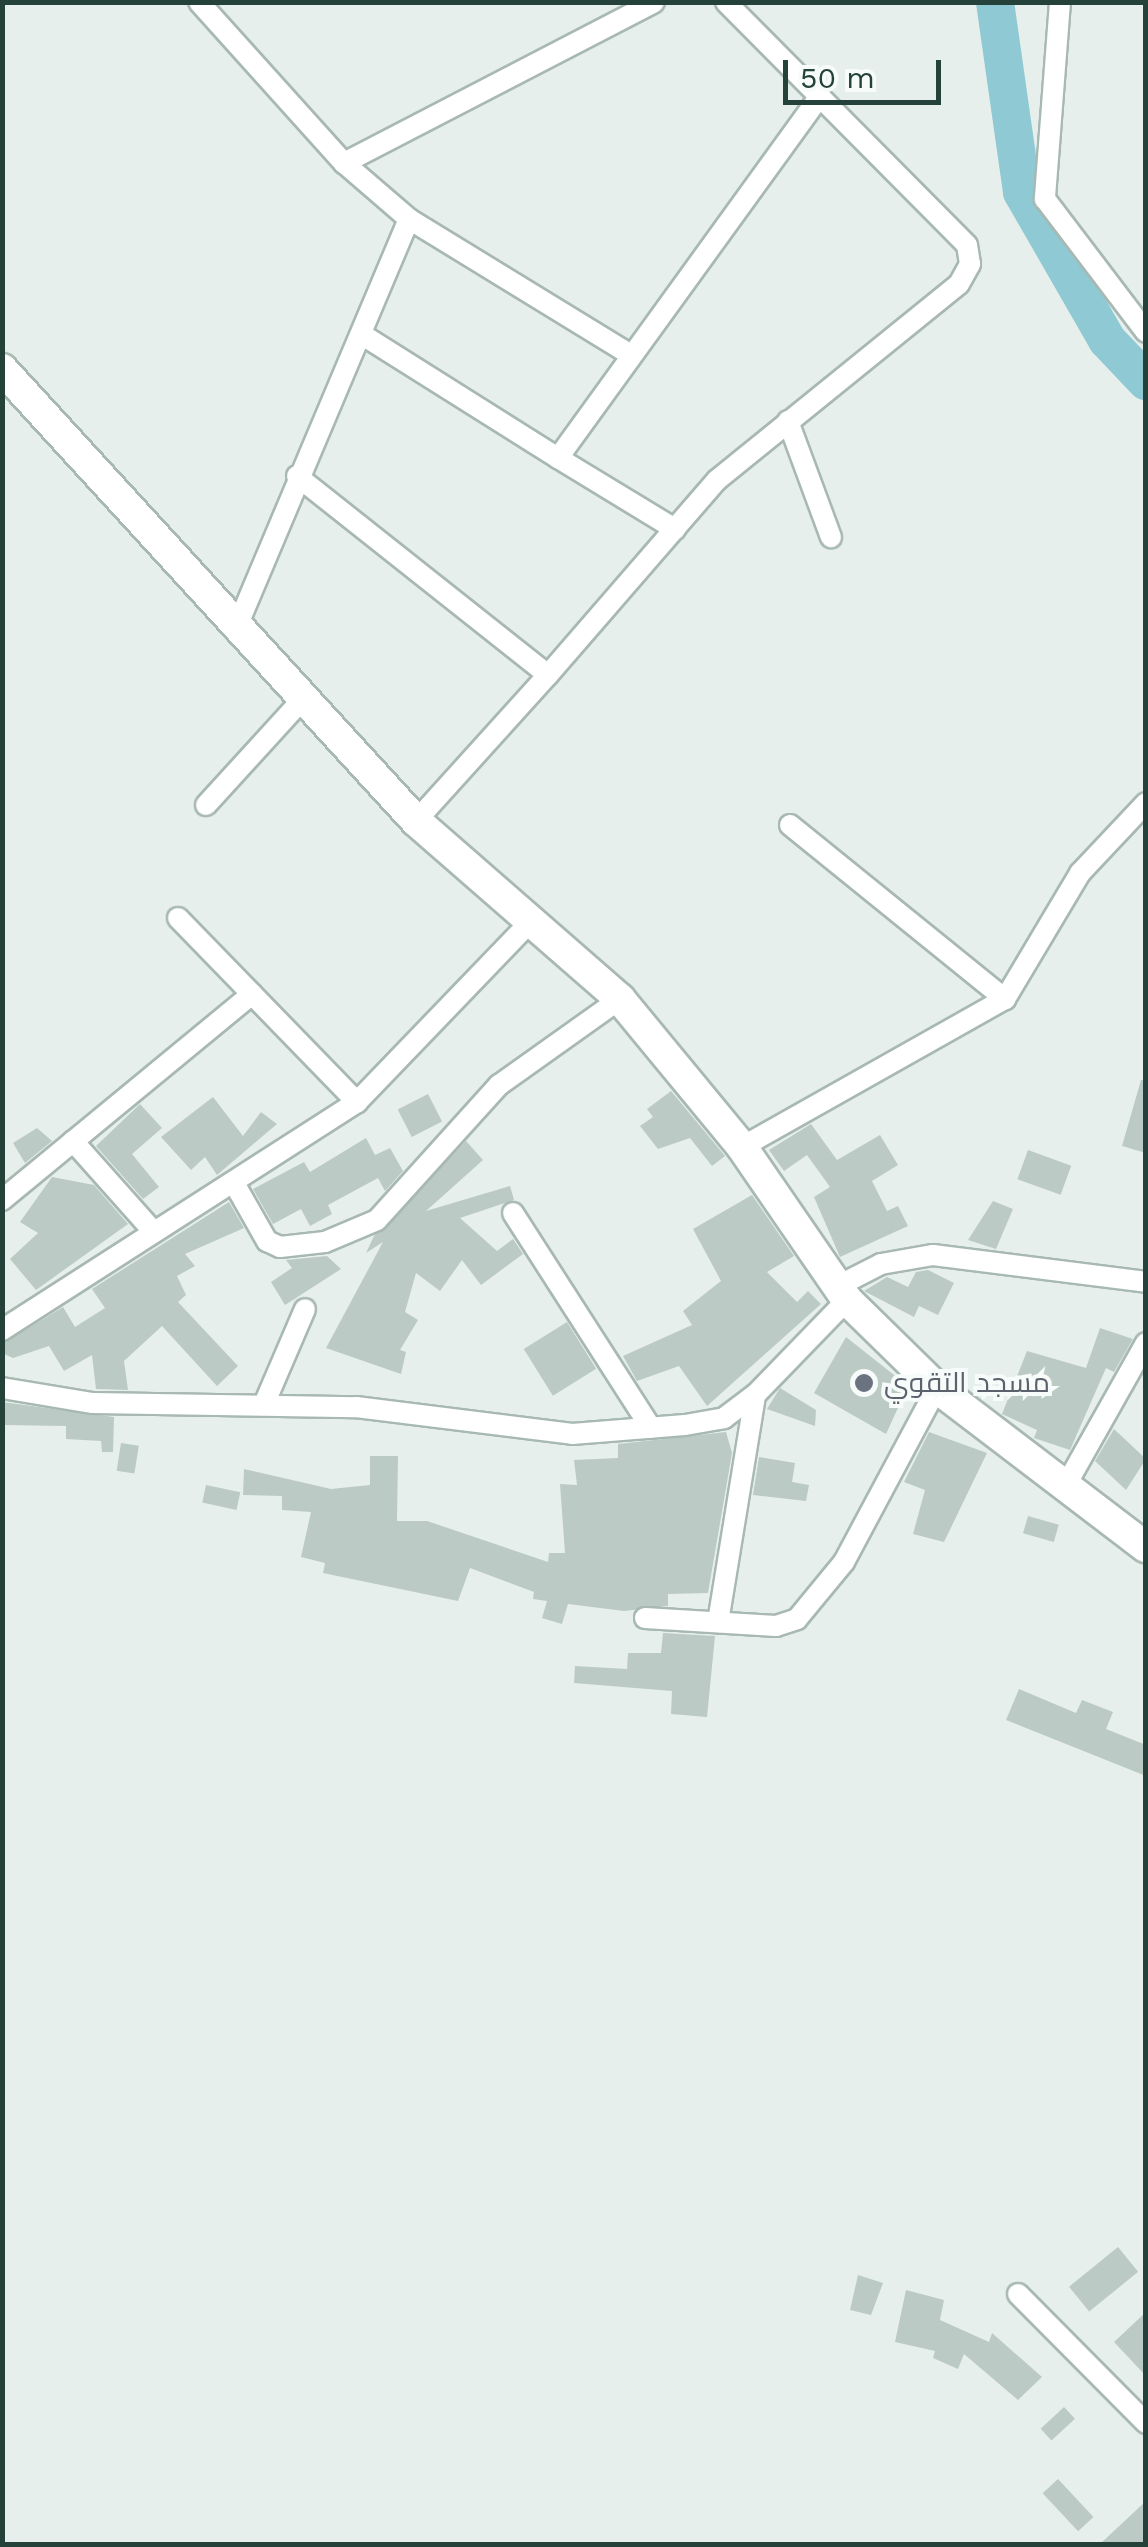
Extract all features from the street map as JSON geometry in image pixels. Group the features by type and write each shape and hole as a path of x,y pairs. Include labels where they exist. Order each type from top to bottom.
{"main road":[{"path":"2,369 235,631 416,820 620,999 742,1148 843,1293 937,1388 1146,1547"}],"street":[{"path":"199,2 344,163 409,219 628,353"},
{"path":"344,163 654,2"},
{"path":"416,820 718,480 958,284 970,264 966,244 726,2"},
{"path":"1060,2 1044,199 1146,332"},
{"path":"558,458 628,353 820,96"},
{"path":"235,631 297,476 409,219"},
{"path":"361,334 675,529"},
{"path":"788,422 831,537"},
{"path":"297,476 548,675"},
{"path":"206,805 302,700"},
{"path":"742,1148 1006,1000 1080,873 1142,816"},
{"path":"790,825 1006,1000"},
{"path":"178,918 356,1102"},
{"path":"2,1330 356,1102 531,921"},
{"path":"2,1200 252,994"},
{"path":"234,1183 267,1241 280,1247 325,1242 377,1220 500,1085 620,999"},
{"path":"73,1141 152,1230"},
{"path":"513,1212 651,1428"},
{"path":"2,1388 92,1403 264,1402 572,1434 651,1428 724,1418 755,1395 843,1293 881,1264 933,1255 1146,1282"},
{"path":"264,1402 305,1309"},
{"path":"1066,1485 1146,1344"},
{"path":"645,1618 776,1626 814,1604 937,1388"},
{"path":"718,1622 755,1395"},
{"path":"1018,2294 1146,2423"}],"building":[{"path":"1141,1080 1146,1080 1146,1153 1122,1146"},
{"path":"671,1091 725,1156 712,1166 690,1138 658,1149 640,1126 653,1117 647,1109"},
{"path":"428,1094 442,1122 412,1137 398,1109"},
{"path":"213,1097 243,1136 261,1112 277,1124 217,1175 205,1157 191,1170 161,1137"},
{"path":"140,1104 162,1128 132,1154 159,1187 143,1199 96,1146"},
{"path":"811,1124 837,1160 880,1135 898,1165 872,1181 887,1211 898,1206 908,1226 840,1257 814,1197 830,1187 807,1155 784,1171 769,1150"},
{"path":"37,1128 52,1141 25,1163 13,1143"},
{"path":"366,1138 375,1155 390,1148 403,1171 385,1191 378,1178 328,1205 332,1214 310,1226 301,1209 273,1224 253,1189 304,1162 310,1172"},
{"path":"466,1141 483,1160 426,1211 510,1186 514,1200 460,1218 497,1251 513,1239 523,1254 481,1285 462,1260 440,1291 416,1273 405,1312 418,1320 400,1350 406,1352 401,1374 326,1348 383,1242 366,1253 374,1236"},
{"path":"1028,1150 1071,1166 1061,1195 1017,1179"},
{"path":"52,1177 94,1185 128,1224 36,1290 10,1259 38,1233 20,1222"},
{"path":"752,1195 794,1256 767,1272 797,1302 808,1291 821,1304 707,1406 679,1366 637,1381 623,1356 692,1325 683,1311 721,1281 693,1229"},
{"path":"993,1201 1013,1209 996,1249 968,1240"},
{"path":"229,1202 244,1228 185,1254 195,1266 177,1276 186,1295 178,1302 238,1366 217,1386 162,1326 124,1361 128,1390 96,1389 92,1355 64,1371 49,1346 13,1358 2,1353 2,1344 63,1307 75,1327 105,1308 92,1289"},
{"path":"327,1256 341,1269 285,1305 271,1282 292,1268 286,1260"},
{"path":"928,1270 954,1283 938,1315 919,1306 914,1317 864,1291 887,1277 908,1287 916,1272"},
{"path":"567,1322 596,1369 553,1396 524,1349"},
{"path":"1100,1328 1133,1339 1114,1372 1106,1368 1070,1450 1034,1438 1037,1430 1002,1414 1027,1351 1086,1368"},
{"name":"مسجد التقوي","path":"846,1337 908,1386 886,1434 814,1393"},
{"path":"780,1388 816,1410 815,1426 767,1409"},
{"path":"2,1402 114,1417 113,1452 102,1452 101,1441 66,1439 66,1426 2,1425"},
{"path":"1114,1429 1146,1459 1126,1490 1095,1461"},
{"path":"726,1432 732,1453 708,1593 668,1594 668,1606 624,1611 568,1604 562,1624 542,1618 547,1601 533,1599 534,1592 470,1568 458,1601 323,1573 325,1563 301,1557 311,1512 282,1510 282,1496 243,1495 244,1469 331,1489 370,1485 370,1456 398,1456 397,1521 427,1521 548,1562 549,1553 565,1553 560,1484 577,1485 574,1460 618,1458 618,1444"},
{"path":"929,1432 987,1453 944,1542 913,1534 925,1490 904,1482"},
{"path":"121,1443 139,1446 134,1473 117,1471"},
{"path":"759,1457 795,1463 792,1482 809,1485 806,1501 753,1495"},
{"path":"206,1485 240,1492 236,1510 202,1503"},
{"path":"1028,1516 1059,1525 1054,1542 1023,1533"},
{"path":"663,1633 715,1636 707,1717 671,1714 672,1691 574,1683 575,1666 627,1669 628,1653 661,1653"},
{"path":"1019,1689 1076,1713 1082,1700 1113,1712 1106,1729 1146,1745 1146,1776 1006,1720"},
{"path":"1118,2247 1138,2272 1089,2312 1069,2287"},
{"path":"858,2275 883,2283 871,2315 850,2310"},
{"path":"906,2290 944,2300 940,2320 989,2342 992,2333 1042,2377 1018,2400 964,2354 958,2369 933,2358 935,2351 895,2342"},
{"path":"1146,2312 1146,2376 1114,2342"},
{"path":"1064,2407 1075,2419 1052,2441 1041,2429"},
{"path":"1058,2479 1093,2517 1078,2531 1043,2493"},
{"path":"1146,2501 1146,2544 1100,2544"}],"waterway":[{"path":"995,2 1022,192 1107,340 1146,381"}],"place":[{"name":"مسجد التقوي","path":"864,1383"}]}
